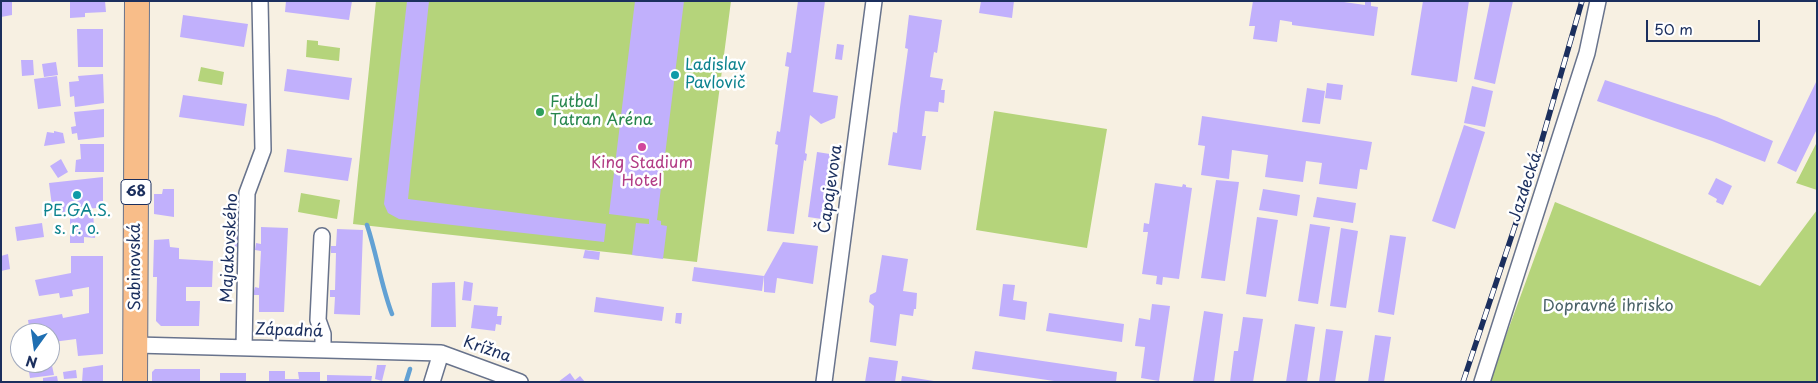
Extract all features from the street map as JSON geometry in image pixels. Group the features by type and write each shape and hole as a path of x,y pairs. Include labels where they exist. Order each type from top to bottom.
{"main road":[{"name":"Sabinovská","path":"135,382 137,1"}],"street":[{"name":"Majakovského","path":"244,348 248,193 263,150 260,1"},
{"name":"Čapajevova","path":"824,382 874,1"},
{"name":"Jazdecká","path":"1482,382 1587,53 1598,1"},
{"path":"322,236 318,320 323,334 323,350"},
{"name":"Západná","path":"136,344 441,354"},
{"name":"Krížna","path":"432,382 441,354 520,382"}],"green space":[{"name":"Futbal Tatran Aréna","path":"376,1 731,1 697,262 353,224"},
{"path":"307,40 318,41 318,45 340,48 339,61 306,57"},
{"path":"201,67 224,72 222,85 198,81"},
{"path":"994,111 1107,129 1087,248 976,230"},
{"path":"1817,142 1817,190 1796,183"},
{"path":"301,193 340,200 337,219 298,212"},
{"name":"Dopravné ihrisko","path":"1555,202 1760,286 1817,210 1817,382 1489,382"}],"building":[{"path":"1,1 12,1 12,15 1,17"},
{"path":"70,1 105,1 106,12 85,13 85,17 70,18"},
{"path":"286,1 352,1 349,20 285,12"},
{"path":"407,1 429,1 408,199 606,224 604,242 399,219 388,213 384,204"},
{"name":"King Stadium Hotel","path":"635,1 684,1 657,220 661,221 661,225 667,226 663,259 632,255 636,223 649,224 649,219 609,214"},
{"path":"798,1 825,1 813,92 838,96 835,118 821,124 810,115 805,153 807,154 806,161 804,160 794,234 767,231 778,145 775,144 777,131 780,132 789,67 785,66 787,52 791,53"},
{"path":"981,1 1014,1 1012,18 979,13"},
{"path":"1253,1 1337,1 1365,5 1365,2 1371,2 1371,6 1378,7 1374,36 1292,25 1292,22 1280,20 1277,42 1253,39 1255,26 1249,26"},
{"path":"1423,1 1469,1 1457,82 1411,75"},
{"path":"1490,1 1513,1 1495,84 1474,79"},
{"path":"183,15 248,24 244,47 180,37"},
{"path":"909,15 942,20 937,53 934,52 930,77 943,79 941,90 945,90 944,103 939,102 938,112 925,111 922,136 926,136 921,170 888,165 893,132 897,133 908,49 905,48"},
{"path":"77,29 103,29 103,67 78,67"},
{"path":"837,44 844,45 842,60 835,59"},
{"path":"21,60 33,60 34,75 22,76"},
{"path":"56,62 58,75 44,77 42,64"},
{"path":"287,69 352,78 349,100 284,91"},
{"path":"103,74 104,103 75,107 74,96 70,97 69,82 79,81 78,76"},
{"path":"57,76 61,106 38,109 34,79"},
{"path":"1605,80 1717,117 1773,141 1765,162 1712,141 1597,101"},
{"path":"1817,80 1817,129 1796,172 1777,163"},
{"path":"1327,83 1343,85 1341,100 1325,98"},
{"path":"1472,86 1493,91 1485,127 1464,123"},
{"path":"1307,88 1325,91 1320,124 1302,122"},
{"path":"183,95 247,104 244,126 179,117"},
{"path":"104,109 104,137 78,140 77,133 72,134 71,127 76,126 74,112"},
{"path":"1202,116 1372,142 1367,170 1360,169 1357,189 1319,184 1322,163 1306,161 1303,182 1265,177 1268,155 1232,150 1229,179 1201,175 1205,146 1198,145"},
{"path":"1464,125 1485,132 1455,229 1432,221"},
{"path":"54,131 63,133 65,143 44,146 47,132 54,133"},
{"path":"80,144 104,144 104,172 75,172 76,160 81,159"},
{"path":"287,149 352,158 348,181 284,172"},
{"path":"817,152 830,154 822,219 808,217"},
{"path":"61,159 68,172 58,178 50,166"},
{"name":"PE.GA.S. s. r. o.","path":"103,177 103,207 53,214 49,183"},
{"path":"1716,178 1732,186 1723,205 1716,202 1717,199 1708,194"},
{"path":"1216,180 1239,182 1225,281 1201,278"},
{"path":"1155,183 1182,187 1183,184 1186,187 1192,188 1179,279 1163,277 1162,285 1156,284 1157,276 1142,274 1148,232 1143,232 1144,223 1149,224"},
{"path":"163,189 174,189 174,217 154,214 154,194 162,194"},
{"path":"1263,189 1300,195 1297,216 1259,210"},
{"path":"1317,197 1356,203 1353,223 1313,217"},
{"path":"70,213 93,213 95,238 84,237 84,243 70,243"},
{"path":"1257,217 1278,220 1266,297 1246,294"},
{"path":"42,223 44,237 17,241 15,227"},
{"path":"1310,224 1330,227 1318,304 1298,301"},
{"path":"261,227 288,228 284,312 259,312 259,295 254,295 255,287 259,288 261,251 255,250 256,243 261,244"},
{"path":"1341,228 1358,231 1346,308 1330,306"},
{"path":"337,229 363,230 360,315 334,314 335,297 330,297 330,290 335,290 336,253 331,253 331,246 336,246"},
{"path":"229,231 241,232 240,247 227,246"},
{"path":"1390,235 1406,237 1394,315 1378,312"},
{"path":"169,239 170,247 179,248 179,259 213,261 212,287 186,287 186,301 200,301 199,326 161,326 156,321 157,277 153,277 154,240"},
{"path":"783,242 818,246 813,284 777,278 775,293 764,292 764,276"},
{"path":"585,250 600,252 599,260 583,258"},
{"path":"8,254 10,269 1,271 1,256"},
{"path":"882,255 908,259 903,291 917,293 916,309 914,309 913,316 900,314 896,346 870,342 874,306 869,302 870,295 876,292"},
{"path":"71,256 103,256 103,354 78,356 76,339 60,341 60,323 28,323 28,320 62,314 63,318 89,313 89,287 72,290 73,296 60,298 59,293 39,296 35,280 71,273"},
{"path":"694,267 764,276 762,291 692,281"},
{"path":"464,281 473,283 471,301 462,300"},
{"path":"455,282 456,327 431,327 432,283"},
{"path":"1003,284 1015,285 1013,300 1027,302 1025,320 999,316"},
{"path":"596,297 664,307 662,321 594,312"},
{"path":"1152,304 1170,306 1159,381 1141,378 1145,347 1135,346 1139,318 1150,320"},
{"path":"474,305 498,307 497,316 502,316 501,325 496,324 495,331 471,328"},
{"path":"1204,311 1223,314 1214,382 1193,382"},
{"path":"676,313 682,313 681,324 675,323"},
{"path":"1049,313 1124,324 1122,342 1046,331"},
{"path":"1243,317 1263,319 1253,382 1230,382 1234,351 1238,351"},
{"path":"1295,324 1315,327 1307,382 1286,382"},
{"path":"1326,329 1343,331 1335,382 1319,382"},
{"path":"1375,335 1391,337 1384,382 1368,382"},
{"path":"975,351 1117,372 1116,382 1061,382 972,369"},
{"path":"869,357 898,361 895,382 865,382"},
{"path":"103,365 103,382 82,382 83,368"},
{"path":"377,365 386,365 382,381 375,379"},
{"path":"155,369 200,369 200,382 152,382 152,372"},
{"path":"76,370 77,378 64,379 63,372"},
{"path":"269,371 285,371 285,379 299,379 298,372 320,372 320,382 269,382"},
{"path":"29,373 54,373 54,375 30,378"},
{"path":"220,373 246,373 246,382 220,382"},
{"path":"570,373 575,380 580,376 585,382 558,382"},
{"path":"327,375 372,376 371,382 327,382"},
{"path":"57,376 58,382 43,382 43,378"},
{"path":"902,376 934,381 934,382 901,382"}],"waterway":[{"path":"367,225 392,314"},
{"path":"406,382 410,369"}],"railway":[{"path":"1463,382 1531,178 1582,1"}],"place":[{"name":"Ladislav Pavlovič","path":"675,75"},
{"name":"Futbal Tatran Aréna","path":"540,112"},
{"name":"King Stadium Hotel","path":"642,147"},
{"name":"PE.GA.S. s. r. o.","path":"77,195"}]}
